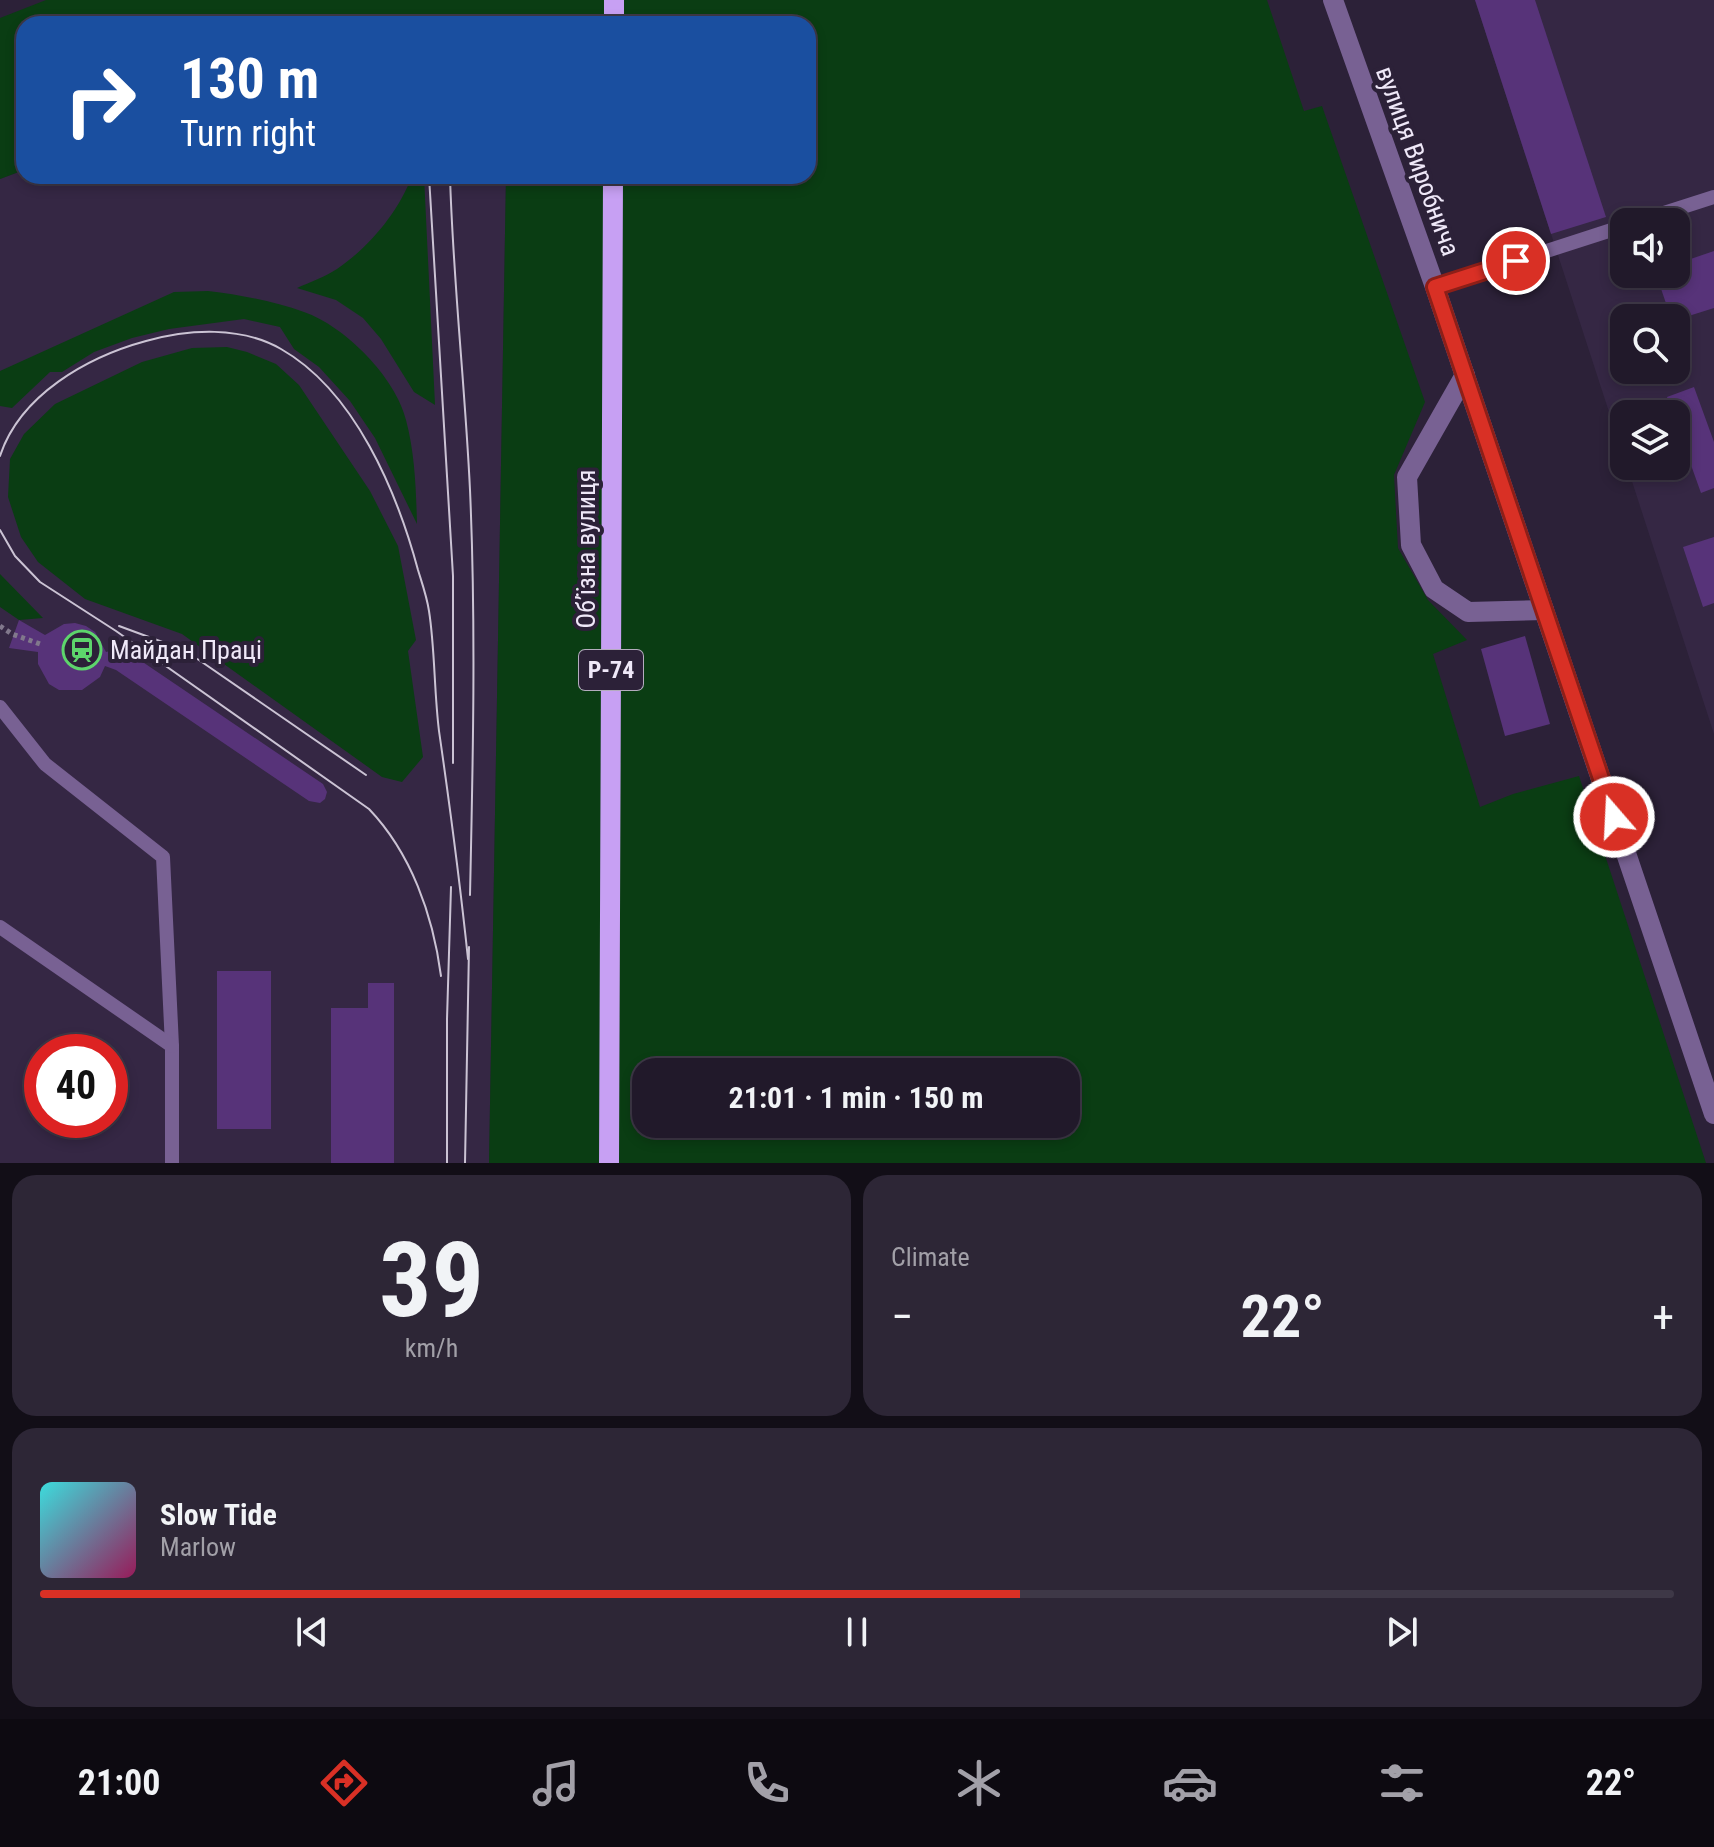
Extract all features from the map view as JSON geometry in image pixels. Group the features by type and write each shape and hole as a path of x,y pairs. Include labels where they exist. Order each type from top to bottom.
{"main road":[{"name":"Обʼїзна вулиця","path":"609,1163 613,184"}],"street":[{"name":"вулиця Виробнича","path":"1333,0 1435,287 1714,1114"},
{"path":"1465,375 1407,477 1411,545 1434,589 1468,612 1544,610"}],"lane":[{"path":"1680,208 1714,197"},
{"path":"1435,287 1610,231"},
{"path":"0,707 45,764 163,857 172,1046 172,1163"},
{"path":"0,927 172,1046"}],"path":[{"path":"0,626 40,644"}],"shaded area":[{"path":"1475,0 1714,0 1714,734 1632,480 1690,480 1690,400 1610,400 1610,415"},
{"name":"Майдан Праці","path":"16,173 16,184 506,184 489,1163 0,1163 0,179"}],"green space":[{"path":"46,0 1267,0 1304,111 1322,106 1425,402 1394,475 1398,548 1428,600 1467,640 1433,654 1480,807 1513,794 1579,776 1706,1163 489,1163 506,184 816,184 816,16 16,16 16,173 0,179 0,18"},
{"path":"409,184 424,184 435,405 414,392 381,339 363,318 336,300 297,288 332,272 349,260 391,216"},
{"path":"208,291 257,299 304,312 336,329 367,356 392,387 406,420 413,459 417,524 375,438 350,401 319,367 294,349 280,327 244,319 169,329 132,338 94,352 62,372 50,372 12,408 0,406 0,371 174,292"},
{"path":"227,347 276,364 299,385 370,491 398,546 416,640 408,651 423,757 402,782 382,777 182,634 85,599 38,562 21,537 8,497 10,459 24,434 55,404 142,362 192,348"},
{"path":"0,574 43,618 19,620 0,607"}],"building":[{"path":"1475,0 1535,0 1606,217 1551,234"},
{"path":"1714,251 1714,308 1690,316 1690,304 1666,304 1661,288 1690,288 1690,259"},
{"path":"1694,387 1714,442 1714,488 1701,493 1690,462 1690,400 1668,400 1667,397"},
{"path":"1714,537 1714,603 1703,607 1683,547"},
{"path":"19,620 45,635 64,624 86,626 95,632 106,652 122,648 323,784 327,792 325,799 320,803 309,801 116,670 105,666 100,677 82,690 59,690 49,684 38,664 38,652 9,648"},
{"path":"1525,636 1550,724 1505,736 1481,649"},
{"path":"217,971 271,971 271,1129 217,1129"},
{"path":"368,983 394,983 394,1163 331,1163 331,1008 368,1008"}],"tram line":[{"path":"429,184 453,576 453,763"},
{"path":"450,184 472,541 470,895"},
{"path":"0,456 23,415 58,382 101,357 163,337 197,332 249,336 281,349 307,367 331,390 351,417 385,477 409,540 427,601 439,731 468,959"},
{"path":"0,530 15,556 40,582 116,631 369,809 397,845 418,886 432,930 441,976"},
{"path":"119,626 176,647 199,660 366,775"},
{"path":"447,1163 451,887"},
{"path":"465,1163 469,947"}],"place":[{"name":"Майдан Праці","path":"82,650"}],"route":[{"path":"1516,261 1435,287 1614,817"}]}
